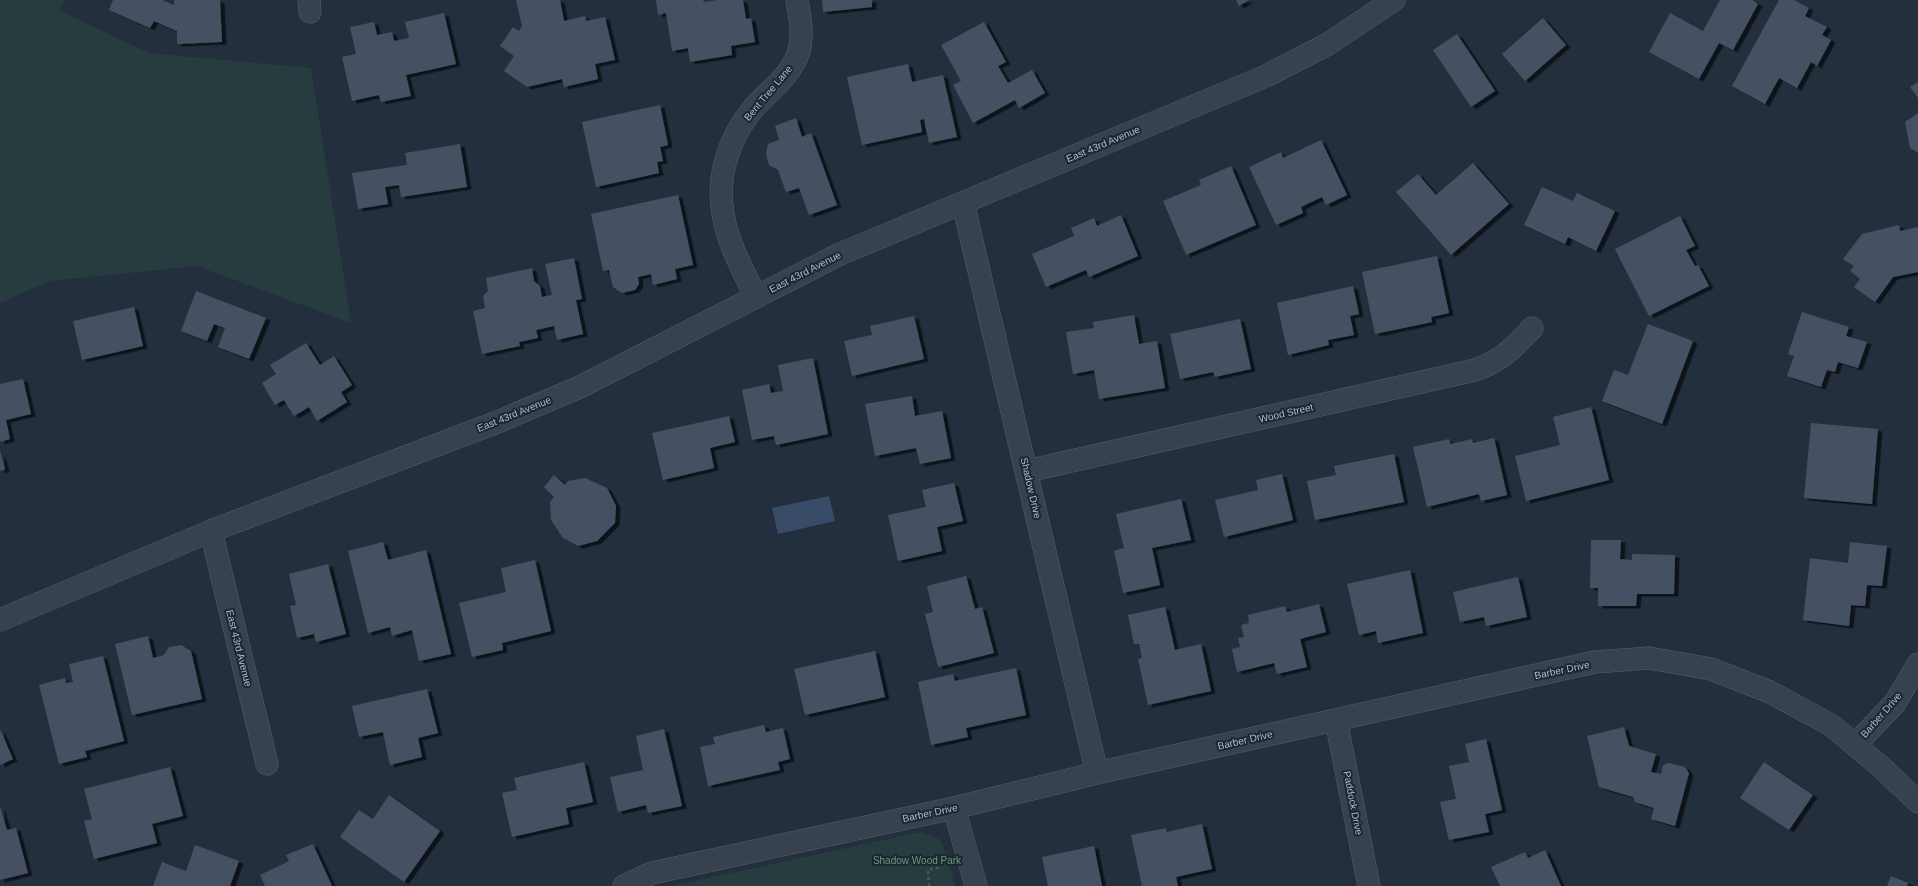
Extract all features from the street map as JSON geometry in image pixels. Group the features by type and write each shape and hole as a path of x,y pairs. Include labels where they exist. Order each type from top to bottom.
{"street":[{"name":"Bent Tree Lane","path":"756,297 726,230 722,207 721,187 724,167 730,148 740,127 752,110 780,83 792,67 798,53 801,29 797,0"},
{"name":"East 43rd Avenue","path":"0,620 210,531 500,421 580,387 840,254 1266,76 1328,44 1394,0"},
{"name":"Shadow Drive","path":"963,203 1097,773"},
{"name":"Wood Street","path":"1027,471 1475,370 1493,363 1506,355 1532,328"},
{"name":"East 43rd Avenue","path":"210,531 267,764"},
{"name":"Barber Drive","path":"624,886 652,873 954,808 1097,773 1594,662 1649,658 1711,669 1770,692 1831,725 1880,766 1918,802"},
{"name":"Barber Drive","path":"1855,745 1895,703 1918,664"},
{"name":"Paddock Drive","path":"1336,720 1369,886"},
{"path":"954,808 976,886"}],"green space":[{"path":"0,0 64,0 60,11 149,53 311,68 351,323 197,266 50,281 0,303"},
{"name":"Shadow Wood Park","path":"920,832 939,839 948,857 955,886 671,886"}],"water":[{"path":"829,496 835,521 778,534 772,508"}],"building":[{"path":"113,0 162,0 174,5 174,0 220,0 222,42 177,44 177,31 154,21 150,28 109,10"},
{"path":"516,0 560,0 564,21 585,16 586,21 605,17 615,60 595,64 598,79 564,87 562,79 527,87 504,71 514,56 500,46 513,27 519,31 522,26"},
{"path":"656,0 703,0 704,2 717,0 743,0 746,19 751,18 755,42 731,46 732,55 690,62 688,48 672,51 666,13 658,15"},
{"path":"822,0 872,0 872,7 823,12"},
{"path":"1236,0 1249,0 1239,6"},
{"path":"1720,0 1752,0 1758,4 1733,50 1719,43 1699,79 1649,52 1670,13 1703,31"},
{"path":"1779,0 1794,0 1809,8 1805,16 1827,27 1822,35 1831,40 1817,66 1811,62 1797,88 1779,78 1765,104 1732,86"},
{"path":"444,13 456,64 406,75 411,96 381,102 379,95 352,101 342,57 356,54 350,27 374,22 377,35 392,32 394,41 409,38 405,22"},
{"path":"1543,18 1566,45 1525,81 1502,54"},
{"path":"984,22 1006,62 998,66 1008,83 1032,70 1045,93 1019,108 1015,100 973,123 953,85 961,81 941,45"},
{"path":"1457,34 1495,91 1471,107 1433,50"},
{"path":"908,64 912,82 943,75 957,137 929,143 924,119 920,120 922,132 862,145 847,77"},
{"path":"1918,82 1918,98 1910,87"},
{"path":"660,105 668,145 660,147 663,161 657,162 659,173 596,187 582,122"},
{"path":"1918,113 1918,153 1910,148 1905,122"},
{"path":"796,118 802,137 811,133 837,205 809,215 799,188 786,192 778,170 769,165 766,154 768,144 779,140 775,126"},
{"path":"1321,140 1347,195 1326,205 1322,197 1301,207 1303,213 1276,225 1249,167 1281,152 1283,158"},
{"path":"460,144 467,187 401,197 399,185 385,187 388,204 358,209 352,173 407,165 405,153"},
{"path":"1473,163 1509,204 1451,255 1396,192 1418,174 1436,195"},
{"path":"1231,166 1256,225 1186,255 1163,201 1201,185 1199,180"},
{"path":"1542,187 1573,201 1577,193 1615,211 1596,251 1568,237 1565,244 1524,225"},
{"path":"678,195 693,265 675,269 677,279 653,285 651,274 638,277 639,284 635,290 622,293 613,287 609,270 603,271 591,214"},
{"path":"1121,215 1138,256 1089,277 1086,270 1046,287 1032,254 1074,236 1071,228 1094,218 1097,226"},
{"path":"1680,216 1695,246 1686,250 1695,266 1698,265 1709,286 1649,316 1615,249"},
{"path":"1899,225 1900,231 1918,227 1918,272 1893,277 1875,302 1854,287 1860,279 1850,271 1854,266 1843,259 1862,234"},
{"path":"1437,256 1449,313 1431,317 1432,322 1375,334 1362,272"},
{"path":"574,258 582,299 576,300 583,334 557,340 554,326 536,330 538,338 519,342 520,346 482,354 473,311 485,308 483,296 488,291 486,278 532,268 534,281 540,286 542,297 552,295 545,264"},
{"path":"1353,286 1359,314 1350,316 1354,335 1328,340 1329,345 1288,355 1277,303"},
{"path":"196,291 266,318 249,359 218,347 225,328 214,324 207,341 181,331"},
{"path":"134,307 143,346 82,360 73,321"},
{"path":"1802,312 1849,327 1846,336 1867,342 1858,368 1838,362 1835,372 1827,370 1821,387 1787,376 1794,356 1788,354"},
{"path":"1134,315 1139,344 1157,341 1165,388 1099,399 1094,370 1073,374 1066,332 1094,328 1093,322"},
{"path":"914,316 924,359 852,376 844,341 872,335 870,326"},
{"path":"1240,319 1251,369 1215,377 1213,372 1180,379 1170,334"},
{"path":"1648,324 1693,341 1662,424 1602,401 1614,370 1628,375"},
{"path":"306,343 320,365 334,356 352,385 341,392 347,402 317,421 309,407 294,416 284,400 275,405 262,383 276,374 270,365"},
{"path":"813,358 828,434 776,445 774,436 752,440 742,390 769,384 771,393 783,391 778,365"},
{"path":"23,379 31,414 6,420 10,439 0,442 0,384"},
{"path":"912,396 915,416 942,411 951,458 920,464 916,448 875,456 865,404"},
{"path":"1591,407 1609,480 1526,501 1515,456 1560,445 1553,417"},
{"path":"729,416 735,442 710,448 714,468 663,480 652,433"},
{"path":"1811,423 1878,429 1872,504 1804,498"},
{"path":"1494,438 1507,495 1481,501 1479,494 1427,507 1413,447 1449,439 1450,444 1472,439 1473,443"},
{"path":"0,451 5,469 0,471"},
{"path":"1394,454 1404,502 1315,520 1307,481 1336,475 1334,466"},
{"path":"1282,474 1293,520 1224,537 1215,500 1258,490 1256,480"},
{"path":"554,475 565,485 568,481 585,478 607,488 616,506 615,523 597,541 578,546 563,538 551,520 550,502 554,497 544,487"},
{"path":"954,483 963,521 937,527 942,551 898,561 888,515 926,507 922,490"},
{"path":"1181,499 1191,540 1152,548 1160,585 1123,593 1114,551 1124,548 1116,514"},
{"path":"1591,540 1621,540 1620,559 1632,560 1632,554 1675,555 1674,594 1637,594 1636,606 1598,606 1598,588 1590,588"},
{"path":"383,542 388,560 426,550 451,654 419,661 412,630 392,636 390,627 368,633 348,551"},
{"path":"1850,542 1887,546 1882,586 1867,585 1865,606 1851,605 1849,626 1803,620 1810,558 1848,563"},
{"path":"535,560 551,631 502,643 503,650 472,657 459,603 506,592 501,568"},
{"path":"328,564 346,634 316,642 314,634 297,638 290,606 296,605 289,574"},
{"path":"1410,570 1423,633 1378,643 1376,631 1359,635 1347,584"},
{"path":"966,576 975,609 982,607 994,653 938,667 925,614 933,612 927,586"},
{"path":"1518,577 1527,617 1486,626 1484,617 1460,622 1453,592"},
{"path":"1319,604 1326,632 1300,639 1307,667 1277,674 1274,663 1237,672 1232,649 1240,647 1238,638 1244,637 1241,625 1249,623 1248,615 1285,606 1287,612"},
{"path":"1165,607 1175,650 1201,644 1211,691 1148,705 1138,659 1142,658 1139,644 1134,644 1128,615"},
{"path":"148,636 153,658 164,655 169,647 181,645 191,651 202,699 132,715 115,644"},
{"path":"875,651 885,697 805,715 794,669"},
{"path":"103,656 124,741 85,751 87,757 59,764 39,685 65,678 66,683 73,682 69,664"},
{"path":"1016,668 1026,715 966,728 968,737 931,745 918,682 953,674 955,681"},
{"path":"427,689 438,733 418,738 422,757 390,765 383,732 359,737 352,706"},
{"path":"764,725 766,732 783,728 790,759 778,762 780,770 708,786 700,747 715,744 713,737"},
{"path":"1624,727 1629,746 1656,754 1651,772 1661,774 1663,765 1669,763 1685,767 1689,773 1675,826 1651,819 1654,808 1635,802 1633,797 1599,787 1587,736"},
{"path":"0,729 13,759 0,765"},
{"path":"664,729 682,806 648,813 646,805 618,812 610,777 643,770 636,736"},
{"path":"1486,739 1502,810 1485,814 1489,832 1449,840 1440,802 1456,799 1449,766 1469,762 1465,744"},
{"path":"584,762 593,802 566,808 569,824 512,837 502,793 517,790 514,778"},
{"path":"1764,762 1813,795 1789,830 1740,798"},
{"path":"170,767 183,816 152,824 157,843 94,859 84,821 92,819 84,789"},
{"path":"389,795 440,831 404,882 340,837 359,810 373,819"},
{"path":"0,806 7,830 16,828 28,873 0,880"},
{"path":"1202,824 1212,869 1176,877 1178,886 1142,886 1131,835 1166,828 1167,832"},
{"path":"313,844 332,886 265,886 260,875 289,861 286,855"},
{"path":"195,845 239,861 230,886 153,886 162,862 186,871"},
{"path":"1094,846 1102,886 1048,886 1042,857"},
{"path":"1545,850 1561,886 1500,886 1491,867 1525,852 1528,858"},
{"path":"1891,876 1908,883 1907,886 1887,886"}]}
